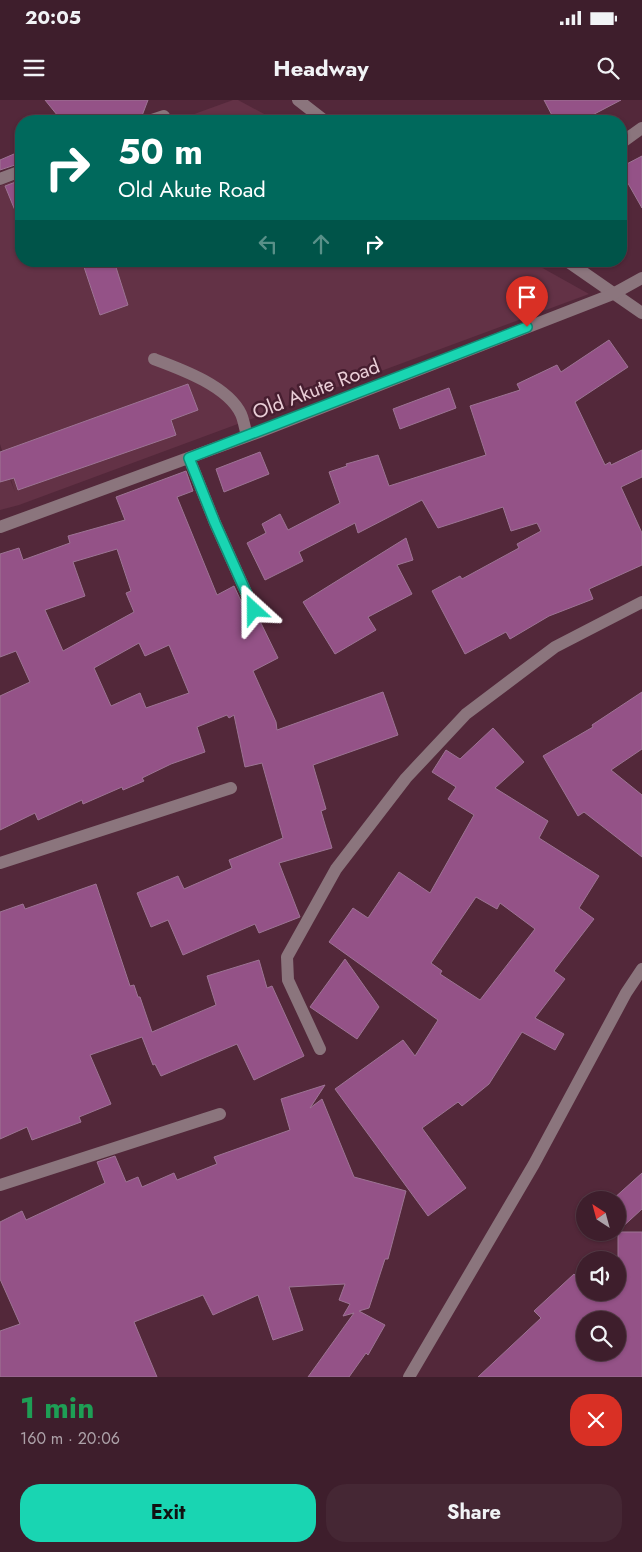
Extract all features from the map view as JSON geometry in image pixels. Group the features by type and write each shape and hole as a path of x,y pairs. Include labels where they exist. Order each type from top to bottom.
{"street":[{"path":"298,100 318,115"},
{"path":"627,139 642,128"},
{"path":"0,179 15,173"},
{"path":"575,267 642,313"},
{"name":"Old Akute Road","path":"0,527 247,436 613,294 642,278"},
{"path":"154,359 205,380 226,396 240,413 247,436"},
{"path":"189,458 215,523 254,610"},
{"path":"320,1049 288,980 287,957 336,869 406,778 466,714 555,647 642,602"},
{"path":"0,863 231,788"},
{"path":"409,1377 534,1164 642,968"},
{"path":"0,1185 220,1114"}],"shaded area":[{"path":"233,100 238,100 266,115 192,115"},
{"path":"15,180 15,267 541,267 589,294 19,505 0,510 0,454 15,492 0,444 0,186"}],"building":[{"path":"45,100 148,100 142,115 57,115"},
{"path":"544,100 621,100 592,115 552,115"},
{"path":"14,154 15,165 0,170 0,160"},
{"path":"642,156 642,208 627,182 627,164"},
{"path":"15,182 15,210 5,186"},
{"path":"84,267 116,267 128,305 100,315"},
{"path":"609,340 628,367 575,402 605,465 610,462 611,465 642,450 642,477 621,487 642,533 642,565 589,589 593,599 549,616 510,639 506,632 465,654 432,591 460,576 462,579 519,548 517,544 541,531 537,523 511,531 503,507 438,528 422,500 358,533 355,523 299,552 303,561 265,580 247,543 266,533 262,524 280,514 288,530 340,503 329,472 347,466 346,464 378,455 389,486 486,455 470,406 520,390 517,384 557,365 561,372"},
{"path":"188,384 198,410 171,420 176,435 18,490 14,478 0,482 0,452"},
{"path":"449,388 456,408 400,429 393,409"},
{"path":"260,452 269,474 224,492 216,469"},
{"path":"186,471 193,491 177,497 217,595 234,586 247,614 253,618 258,617 278,658 253,671 276,722 277,730 383,692 398,735 313,765 326,809 321,811 332,848 279,863 300,917 259,933 255,924 183,955 168,920 151,927 137,893 178,876 184,889 232,868 229,860 283,838 262,763 245,767 234,715 229,718 227,715 197,727 205,752 171,764 142,778 144,781 123,790 122,787 83,804 82,800 38,820 35,813 0,830 0,696 30,682 16,651 0,657 0,554 19,548 23,560 70,543 68,536 125,520 116,497","holes":["117,549 131,591 126,593 134,612 63,651 45,610 85,596 73,562","139,643 145,656 169,645 189,693 146,708 140,693 111,706 94,668"]},
{"path":"406,538 413,560 397,565 412,594 368,617 376,630 335,654 303,602"},
{"path":"642,692 642,749 611,770 642,795 642,857 584,812 578,816 543,756 593,727 592,725"},
{"path":"493,728 524,762 495,788 548,821 539,838 599,876 579,908 594,919 554,971 565,979 535,1018 564,1034 555,1050 522,1032 489,1084 462,1106 458,1102 422,1128 466,1188 428,1216 335,1089 403,1040 415,1056 438,1020 329,942 353,908 368,918 399,872 430,893 474,815 448,799 456,787 432,772 446,750 460,759","holes":["476,897 497,909 500,903 535,929 480,1000 440,974 442,971 431,963"]},
{"path":"96,884 130,986 134,985 138,997 140,997 152,1032 216,1005 207,976 259,960 267,988 272,986 304,1056 254,1080 237,1044 161,1076 155,1064 153,1065 142,1037 90,1055 111,1104 79,1117 81,1122 32,1140 27,1127 0,1139 0,912 23,904 25,909"},
{"path":"345,959 379,1007 357,1039 310,1007"},
{"path":"325,1085 310,1108 322,1099 354,1177 406,1191 388,1259 385,1259 369,1308 359,1311 385,1325 368,1355 366,1353 349,1377 308,1377 354,1313 343,1316 350,1304 339,1300 345,1284 289,1287 303,1330 273,1340 258,1295 213,1315 203,1295 134,1322 157,1377 0,1377 0,1331 20,1324 0,1279 0,1222 22,1211 26,1220 105,1183 97,1162 115,1156 126,1182 138,1177 142,1187 174,1173 177,1180 217,1164 214,1157 290,1130 281,1099"},
{"path":"642,1173 642,1209 626,1224 626,1191 622,1191"},
{"path":"626,1232 642,1232 642,1377 478,1377 541,1318 534,1311 574,1274 576,1276 576,1301 626,1301 626,1251 618,1251 618,1241 626,1241"}],"route":[{"path":"254,610 215,523 189,458 527,327"}]}
